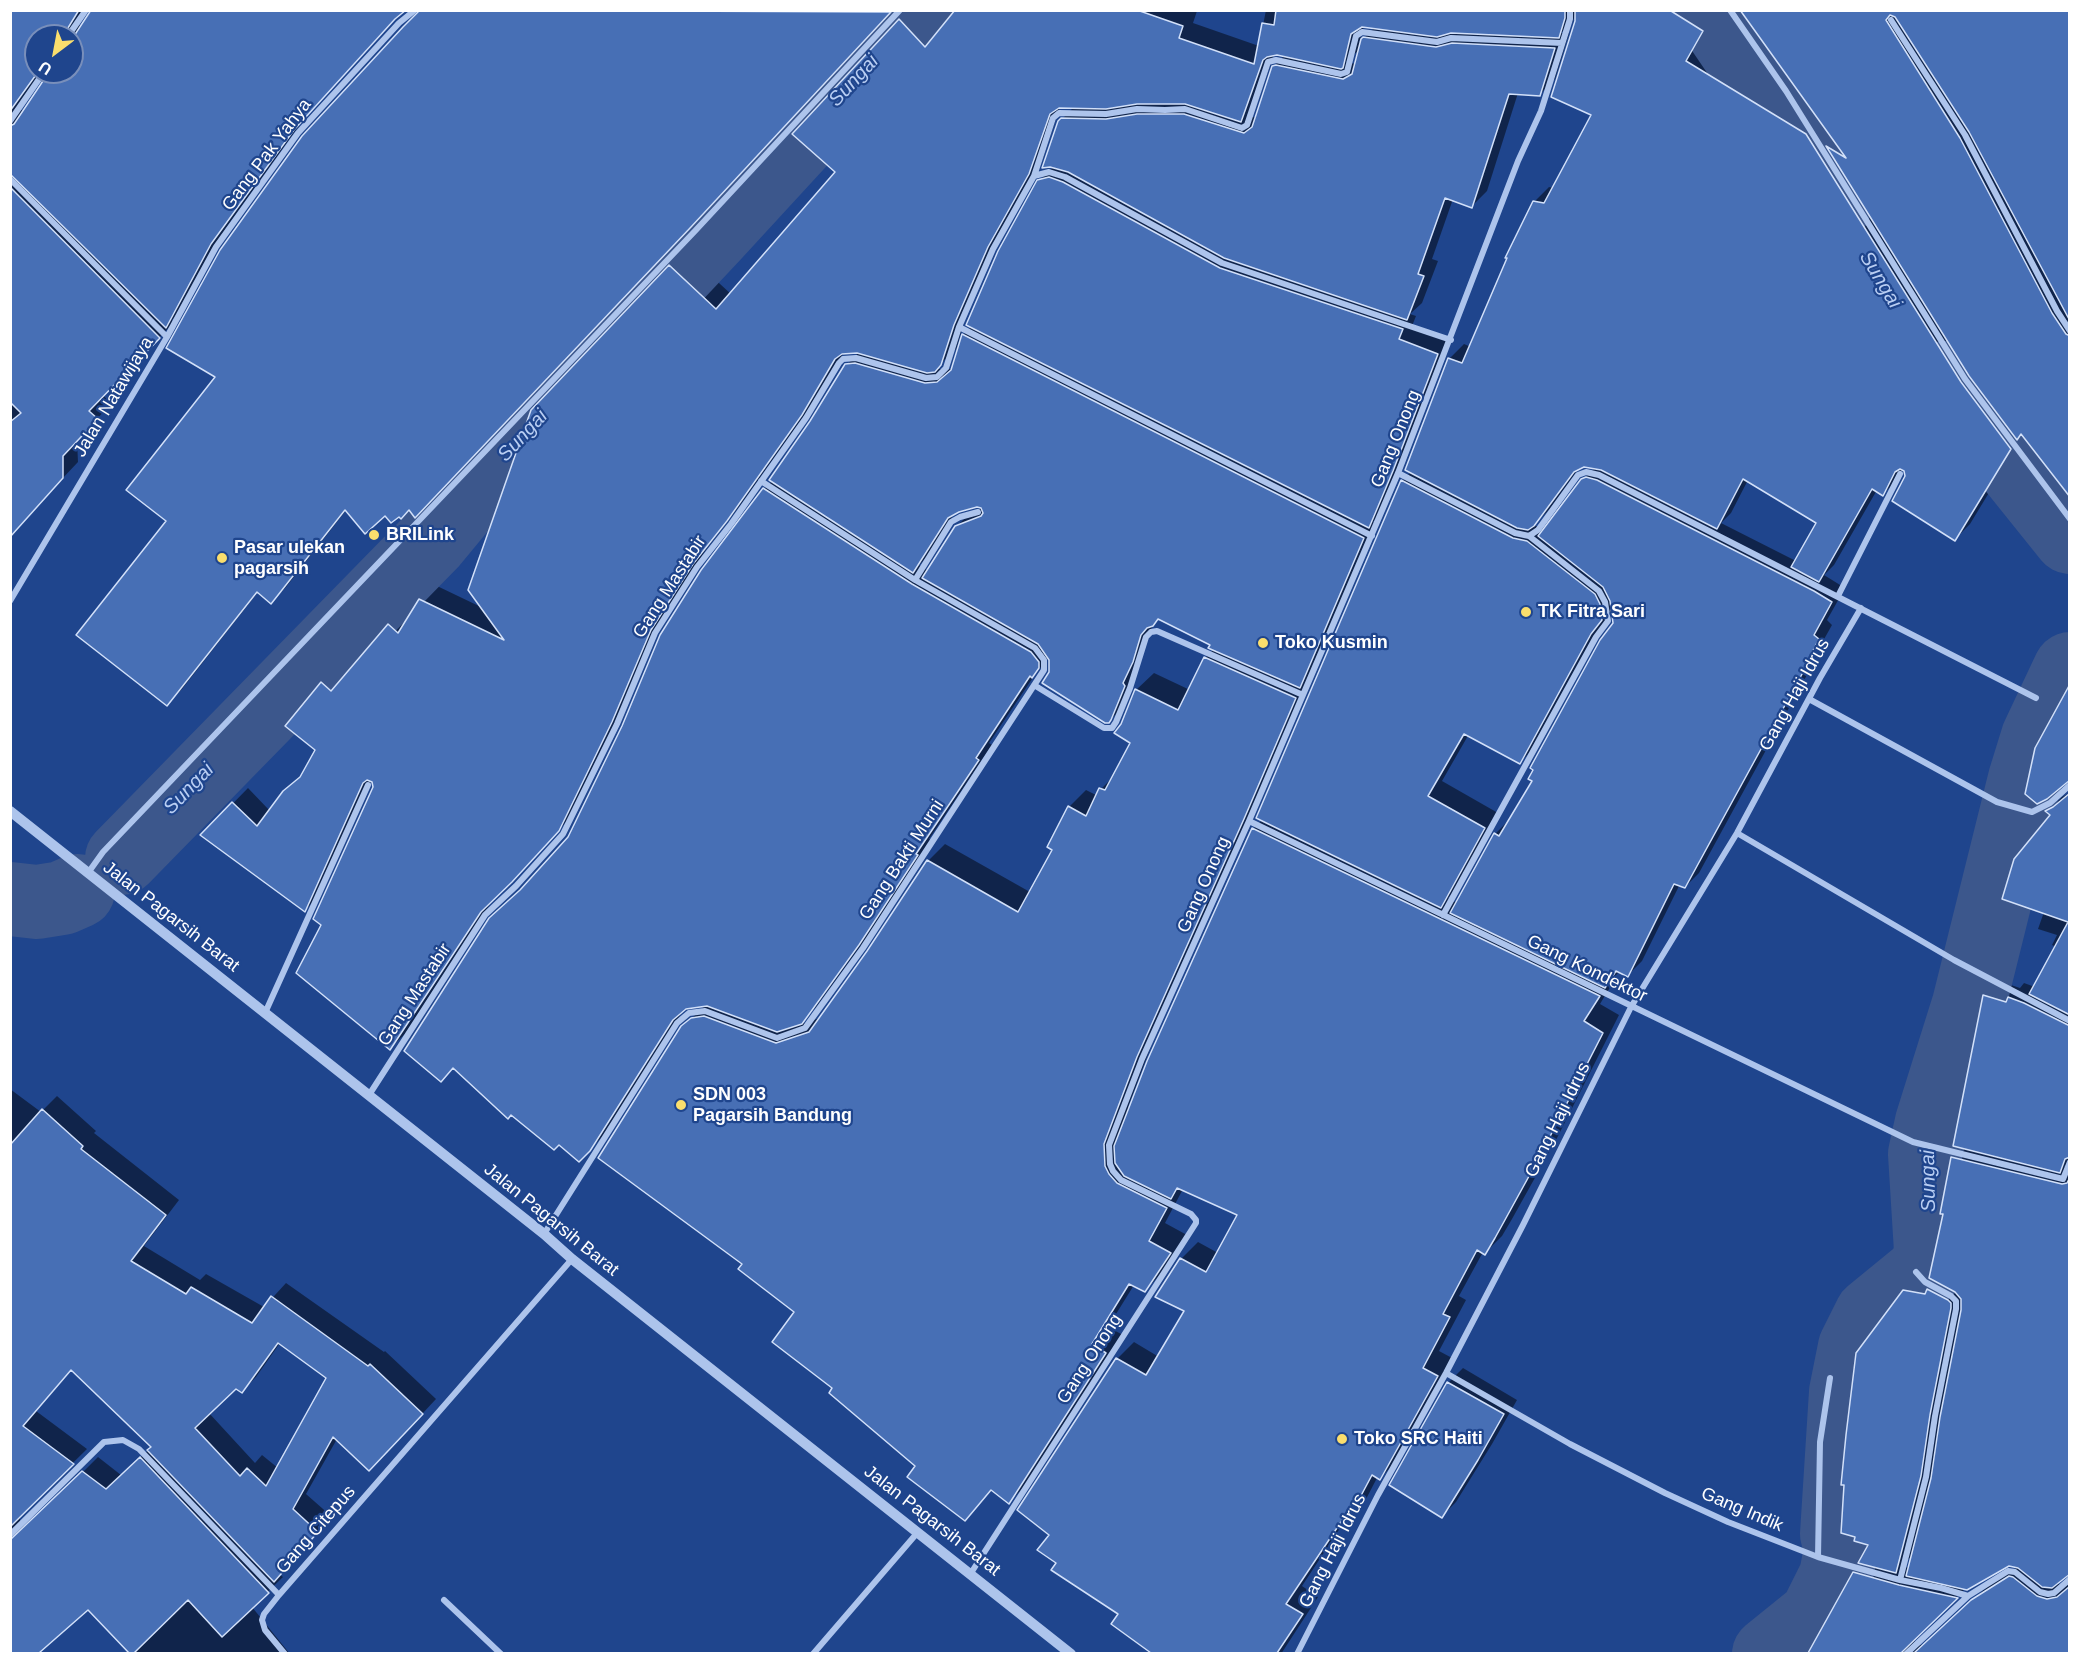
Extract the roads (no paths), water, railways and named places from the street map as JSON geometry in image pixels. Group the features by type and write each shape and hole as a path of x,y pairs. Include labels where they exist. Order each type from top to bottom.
{"street":[{"path":"76,24 86,10"},
{"name":"Gang Pak Yahya","path":"167,337 216,247 298,134 399,23 415,10"},
{"path":"88,873 104,852 696,231 900,10"},
{"name":"Gang Onong","path":"971,1572 1196,1223 1191,1214 1121,1180 1110,1164 1109,1145 1142,1059 1249,821 1398,473 1518,161 1541,111 1570,19 1570,10"},
{"path":"1730,10 1786,91 1965,379 2070,519"},
{"path":"1891,20 1965,135 2057,311 2070,331"},
{"name":"Gang Mastabir","path":"369,1095 485,915 516,886 563,834 617,724 655,633 697,567 806,418 843,359 856,358 926,378 936,377 946,368 959,327 993,249 1034,176 1053,118 1059,113 1106,114 1137,109 1185,109 1242,128 1247,124 1268,62 1276,60 1341,74 1347,72 1356,36 1362,32 1437,42 1451,38 1562,43"},
{"path":"10,121 36,84"},
{"path":"1034,176 1049,172 1065,177 1222,263 1451,340"},
{"name":"Jalan Natawijaya","path":"10,179 167,337 10,601"},
{"path":"959,327 1372,536"},
{"path":"1529,536 1538,530 1578,475 1586,472 1599,475 2036,698"},
{"path":"1398,473 1515,533 1529,536 1599,591 1605,602 1608,621 1596,637 1443,915"},
{"path":"1838,596 1900,474"},
{"name":"Gang Bakti Murni","path":"544,1234 677,1023 689,1013 705,1011 777,1038 805,1029 863,948 1044,669 1044,660 1035,648 915,580 761,481"},
{"path":"915,580 951,522 978,512"},
{"name":"Gang Haji Idrus","path":"1297,1653 1378,1495 1446,1373 1631,1007 1737,833 1861,608"},
{"path":"1034,685 1104,728 1112,728 1130,688 1146,637 1151,632 1157,631 1303,695"},
{"path":"1809,699 1997,802 2032,812 2050,803 2070,785"},
{"path":"265,1013 368,785"},
{"name":"Jalan Pagarsih Barat","path":"10,811 1071,1653"},
{"name":"Gang Kondektor","path":"1249,821 1913,1142 2063,1179 2070,1162"},
{"path":"1737,833 1954,960 2070,1021"},
{"name":"Gang Citepus","path":"10,1535 104,1442 123,1440 139,1449 279,1595 572,1259"},
{"path":"1900,1580 1926,1476 1956,1309 1956,1301 1951,1296 1918,1275"},
{"name":"Gang Indik","path":"1446,1373 1570,1444 1665,1493 1728,1522 1834,1562 1968,1596"},
{"path":"1818,1557 1820,1442 1830,1378"},
{"path":"813,1653 918,1532"},
{"path":"1906,1653 1968,1596 2008,1571 2015,1572 2040,1592 2048,1594 2054,1593 2070,1579"},
{"path":"279,1595 262,1620 265,1630 285,1653"},
{"path":"444,1600 501,1653"}],"waterway":[{"name":"Sungai","path":"122,858 431,542 479,484 920,10"},
{"name":"Sungai","path":"1709,10 1775,107 1835,205"},
{"name":"Sungai","path":"1945,378 1960,400 2070,537"},
{"name":"Sungai","path":"1769,1654 1816,1616 1836,1576 1841,1549 1837,1534 1846,1392 1855,1347 1871,1315 1926,1270 1931,1251 1925,1154 1932,1122 1969,1004 2025,779 2038,737 2070,669"},
{"name":"Sungai","path":"10,899 37,902 62,898 78,891"}],"place":[{"name":"BRILink","path":"374,535"},
{"name":"Pasar ulekan pagarsih","path":"222,558"},
{"name":"TK Fitra Sari","path":"1526,612"},
{"name":"Toko Kusmin","path":"1263,643"},
{"name":"SDN 003 Pagarsih Bandung","path":"681,1105"},
{"name":"Toko SRC Haiti","path":"1342,1439"}]}
